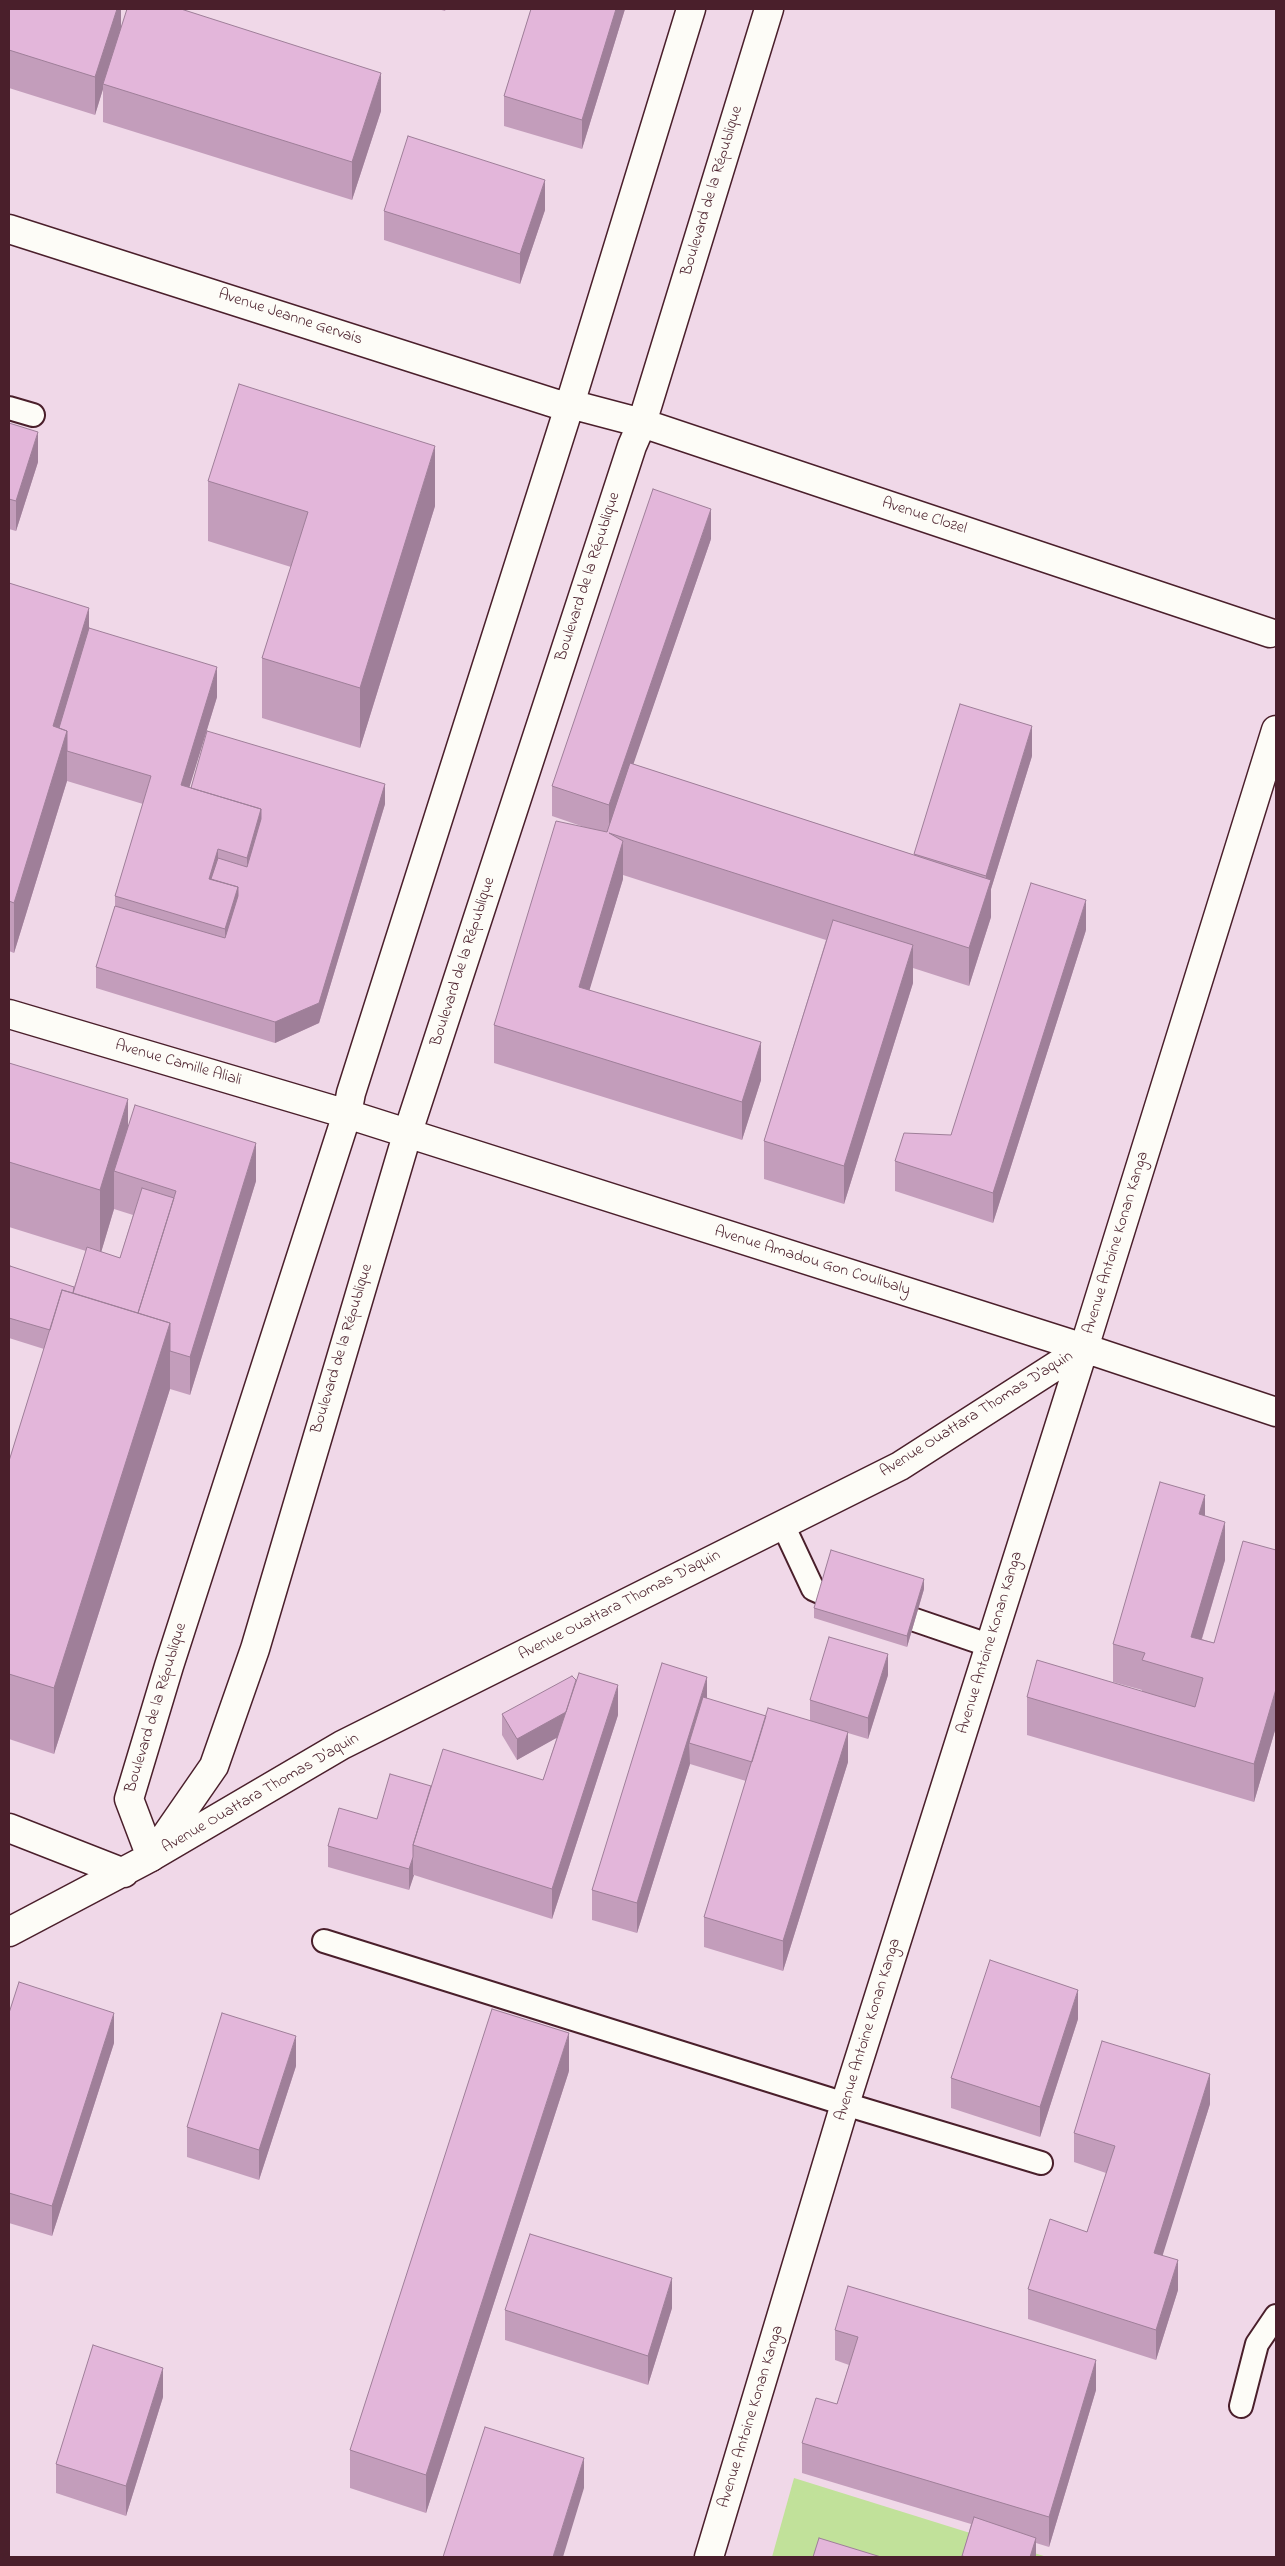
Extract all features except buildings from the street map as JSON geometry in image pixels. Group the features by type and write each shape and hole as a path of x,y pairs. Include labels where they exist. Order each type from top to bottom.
{"street":[{"name":"Boulevard de la République","path":"151,1857 129,1799 172,1656 347,1114 351,1093 570,404 691,9"},
{"name":"Boulevard de la République","path":"151,1857 214,1766 243,1689 407,1135 632,446 642,423 769,9"},
{"name":"Avenue Jeanne Gervais","path":"9,229 563,406 570,404"},
{"name":"Avenue Clozel","path":"570,404 642,423 1274,631"},
{"name":"Avenue Antoine Konan Kanga","path":"710,2557 846,2104 991,1646 1276,730"},
{"name":"Avenue Camille Aliali","path":"9,1014 347,1114"},
{"name":"Avenue Amadou Gon Coulibaly","path":"347,1114 407,1135 1084,1348 1276,1412"},
{"name":"Avenue Ouattara Thomas D'aquin","path":"124,1873 342,1745 900,1466 1084,1348"},
{"path":"9,1828 124,1873"},
{"path":"9,1932 124,1873"}],"lane":[{"path":"9,408 33,416"},
{"path":"783,1525 813,1589 822,1593"},
{"path":"915,1620 991,1646"},
{"path":"324,1941 1041,2163"},
{"path":"1241,2406 1257,2344 1276,2316"}],"shaded area":[{"path":"9,9 1276,9 1276,2557 9,2557"}],"green space":[{"path":"794,2478 1047,2557 772,2557"}]}
